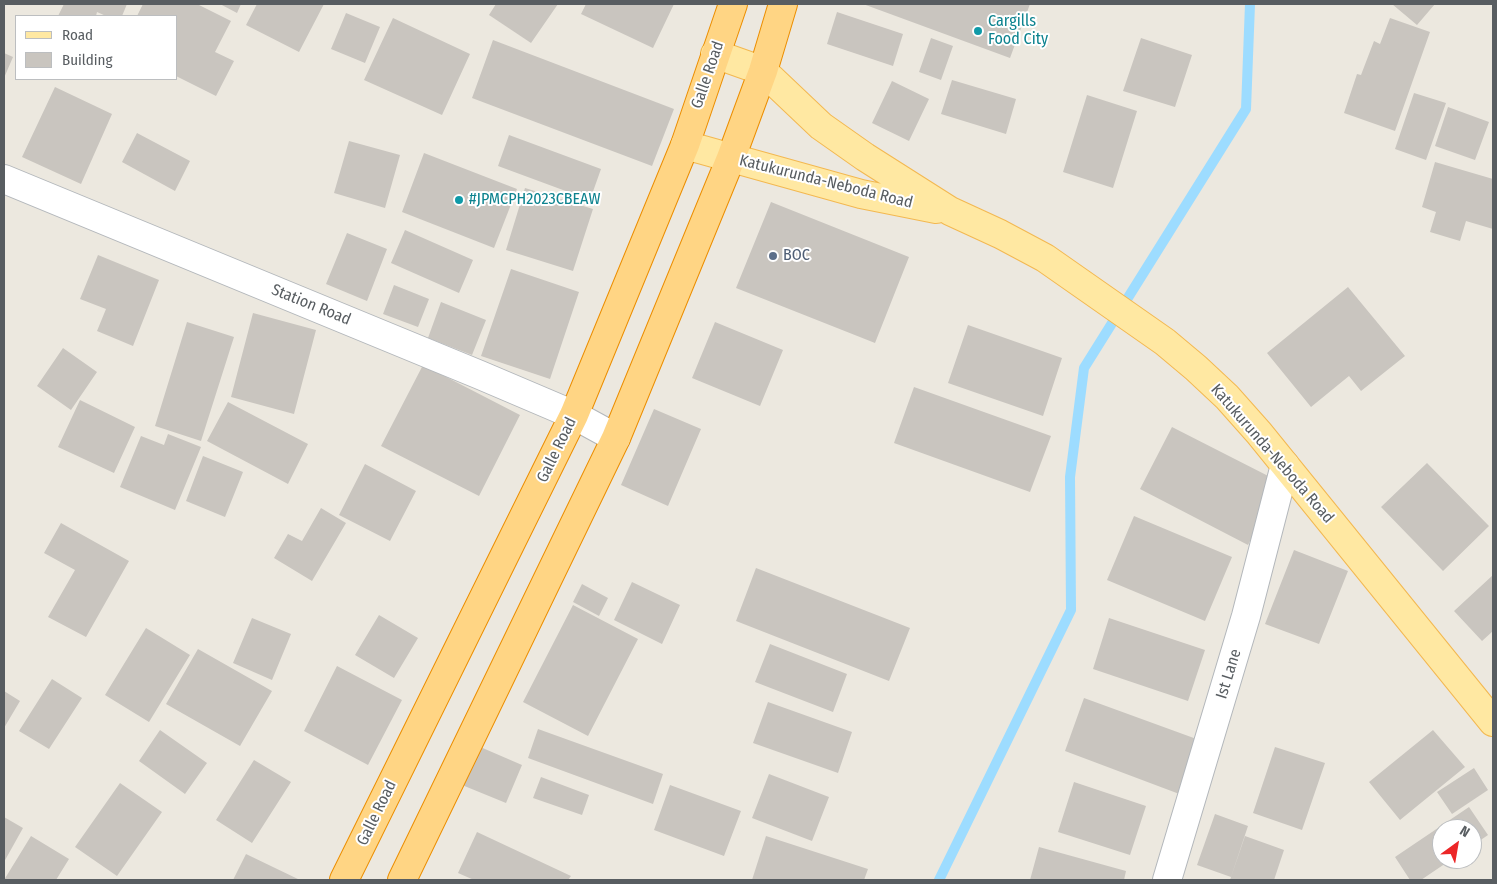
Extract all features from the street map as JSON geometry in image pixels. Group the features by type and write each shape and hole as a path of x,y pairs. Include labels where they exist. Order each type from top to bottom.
{"highway":[{"name":"Galle Road","path":"344,880 574,415 685,145 733,4"},
{"path":"402,880 616,438 731,158 763,71 783,4"}],"main road":[{"path":"715,54 763,71"},
{"name":"Katukurunda-Neboda Road","path":"763,71 821,126 865,157 950,212 1000,234 1045,258 1165,342 1227,397 1285,465 1493,722"},
{"name":"Katukurunda-Neboda Road","path":"685,145 861,194 950,212"}],"street":[{"name":"Station Road","path":"4,179 574,415 616,438"},
{"name":"Ist Lane","path":"1167,880 1246,616 1285,465"}],"building":[{"path":"64,4 127,4 122,15 104,15 97,12 96,15 58,15"},
{"path":"143,4 197,4 231,21 215,52 234,61 216,96 178,77 178,15 138,15"},
{"path":"220,4 241,4 237,13"},
{"path":"257,4 324,4 299,52 246,25"},
{"path":"496,4 558,4 531,43 489,15"},
{"path":"586,4 674,4 653,48 581,14"},
{"name":"Cargills Food City","path":"863,4 1030,4 1010,58"},
{"path":"1392,4 1435,4 1417,25"},
{"path":"837,12 903,34 893,66 827,44"},
{"path":"346,13 380,27 365,63 331,49"},
{"path":"393,18 470,54 442,115 364,80"},
{"path":"1390,18 1430,32 1395,131 1344,113 1357,74 1361,75 1374,41 1380,44"},
{"path":"931,38 953,46 941,80 919,72"},
{"path":"1141,38 1192,55 1175,107 1123,91"},
{"path":"493,40 674,109 652,166 472,98"},
{"path":"4,53 13,57 4,78"},
{"path":"952,80 1016,99 1006,134 941,114"},
{"path":"892,81 929,99 909,141 872,123"},
{"path":"55,87 112,114 81,184 22,157"},
{"path":"1414,93 1446,103 1426,160 1395,149"},
{"path":"1087,95 1137,111 1113,188 1063,172"},
{"path":"1448,107 1489,122 1475,160 1435,146"},
{"path":"137,133 190,161 175,191 122,162"},
{"path":"509,135 601,169 590,200 498,166"},
{"path":"349,141 400,155 385,208 334,193"},
{"name":"#JPMCPH2023CBEAW","path":"424,153 517,189 494,248 402,212"},
{"path":"1435,162 1493,179 1493,229 1466,221 1460,241 1430,232 1436,212 1422,207"},
{"path":"525,188 593,209 573,271 506,250"},
{"path":"771,202 909,257 875,343 736,288"},
{"path":"405,230 473,260 459,293 391,263"},
{"path":"347,233 387,249 367,301 326,284"},
{"path":"98,255 159,280 133,346 97,331 106,309 80,299"},
{"path":"511,269 579,292 550,379 481,356"},
{"path":"394,285 429,299 418,327 383,314"},
{"path":"1348,287 1405,356 1361,391 1349,376 1311,407 1267,353"},
{"path":"441,302 486,320 472,355 428,338"},
{"path":"253,313 316,330 294,414 231,397"},
{"path":"187,322 234,337 201,441 155,426"},
{"path":"715,322 783,350 760,406 692,378"},
{"path":"968,325 1062,358 1043,416 948,383"},
{"path":"63,348 97,372 71,410 37,386"},
{"path":"423,365 520,415 479,496 381,446"},
{"path":"914,387 1051,436 1030,492 894,443"},
{"path":"80,400 135,427 114,473 58,447"},
{"path":"228,402 308,444 288,484 207,441"},
{"path":"654,409 701,429 668,506 621,485"},
{"path":"1172,427 1280,482 1248,545 1140,489"},
{"path":"168,434 201,447 175,510 120,487 141,436 164,445"},
{"path":"203,456 243,472 225,517 186,501"},
{"path":"1427,463 1489,526 1443,571 1381,507"},
{"path":"365,464 416,491 390,541 339,515"},
{"path":"321,508 346,523 312,581 274,558 288,534 302,541"},
{"path":"1134,516 1232,557 1205,621 1107,580"},
{"path":"61,523 129,561 86,637 48,617 75,570 44,553"},
{"path":"1294,550 1348,571 1319,644 1265,624"},
{"path":"756,568 910,628 889,681 736,621"},
{"path":"1493,575 1493,631 1482,641 1454,611"},
{"path":"632,582 680,605 662,644 614,620"},
{"path":"582,584 608,598 599,616 573,602"},
{"path":"573,605 638,639 588,736 523,702"},
{"path":"379,615 418,638 394,678 355,655"},
{"path":"252,618 291,634 272,680 233,663"},
{"path":"1109,618 1205,650 1188,701 1093,669"},
{"path":"146,628 190,655 149,722 105,695"},
{"path":"770,644 847,674 833,712 755,682"},
{"path":"198,649 272,691 240,746 166,704"},
{"path":"337,666 402,700 368,765 304,731"},
{"path":"52,679 82,698 49,749 19,731"},
{"path":"4,691 20,701 4,728"},
{"path":"1084,698 1202,741 1182,795 1065,751"},
{"path":"768,702 852,732 838,773 753,743"},
{"path":"538,729 663,774 653,804 528,758"},
{"path":"160,730 207,763 185,794 139,761"},
{"path":"1433,730 1465,767 1400,820 1369,782"},
{"path":"478,746 522,765 506,803 462,785"},
{"path":"1275,747 1325,763 1302,830 1253,813"},
{"path":"254,760 291,782 252,843 216,820"},
{"path":"1474,768 1488,790 1452,814 1437,792"},
{"path":"769,774 829,797 812,841 752,818"},
{"path":"541,777 589,795 582,815 533,798"},
{"path":"1074,782 1146,806 1130,855 1058,832"},
{"path":"120,783 162,812 117,876 75,847"},
{"path":"670,785 741,811 724,856 654,830"},
{"path":"1469,807 1477,819 1451,819"},
{"path":"1215,814 1248,826 1231,877 1197,865"},
{"path":"4,817 23,828 4,862"},
{"path":"1482,826 1488,835 1482,839"},
{"path":"477,832 571,876 568,880 474,880 458,873"},
{"path":"1432,832 1432,869 1437,869 1421,880 1410,880 1395,857"},
{"path":"31,836 69,859 56,880 4,880"},
{"path":"766,836 868,869 864,880 752,880"},
{"path":"1245,836 1284,850 1274,880 1230,880"},
{"path":"1039,847 1126,871 1124,880 1030,880"},
{"path":"246,854 300,880 233,880"}],"waterway":[{"path":"939,880 1071,610 1070,477 1084,368 1246,109 1250,4"}],"place":[{"name":"Cargills Food City","path":"978,31"},
{"name":"#JPMCPH2023CBEAW","path":"459,200"},
{"name":"BOC","path":"773,256"}]}
